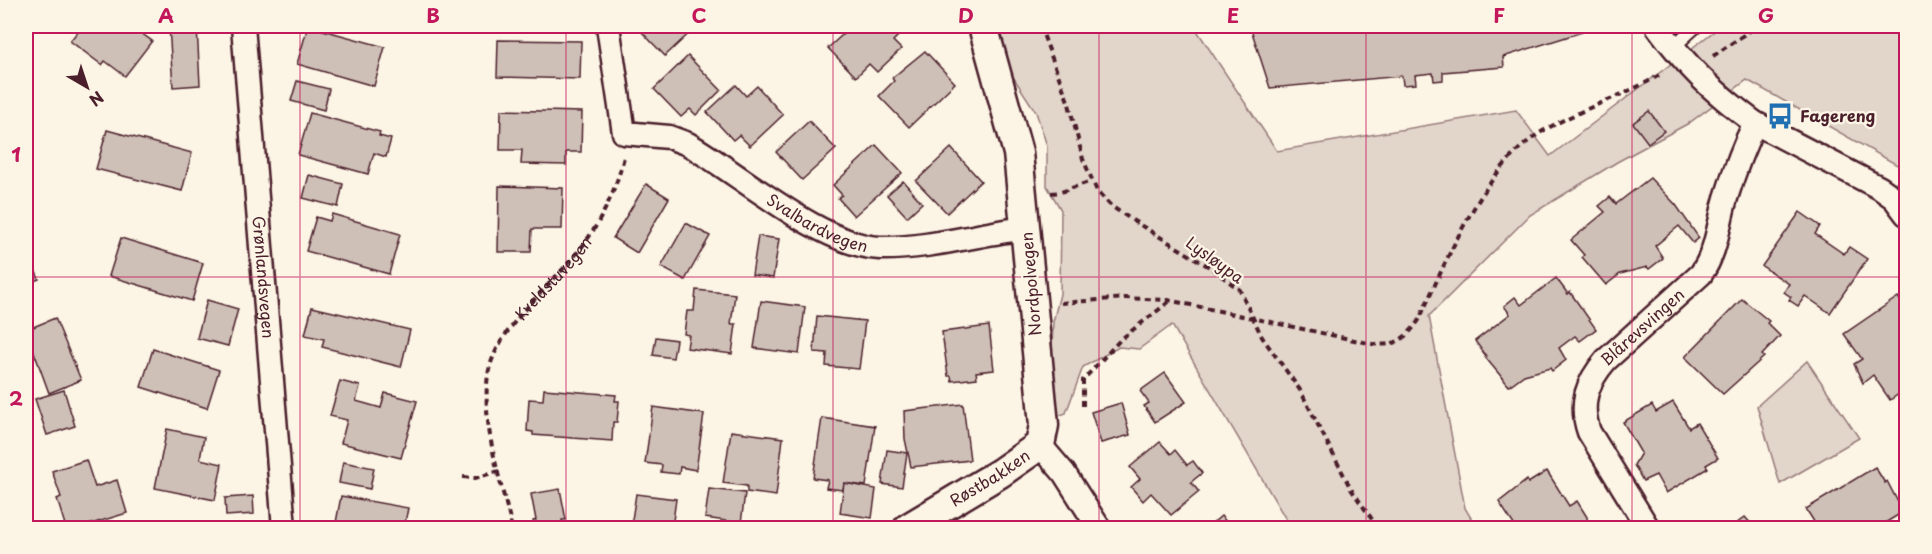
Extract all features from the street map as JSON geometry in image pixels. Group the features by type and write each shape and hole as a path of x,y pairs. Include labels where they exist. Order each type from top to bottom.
{"street":[{"name":"Grønlandsvegen","path":"243,26 284,528"},
{"path":"608,26 624,133"},
{"name":"Nordpolvegen","path":"983,26 1018,153 1024,196 1044,424 1040,445"},
{"path":"1657,26 1694,74 1755,123 1880,188 1894,198 1906,214"},
{"name":"Blårevsvingen","path":"1648,528 1589,432 1585,420 1586,392 1592,376 1606,360 1701,274 1708,264 1713,255 1725,200 1755,123"},
{"name":"Svalbardvegen","path":"624,133 669,137 688,144 829,234 858,245 904,247 1026,228"},
{"path":"1040,445 1064,473 1099,528"},
{"name":"Røstbakken","path":"908,528 1000,474 1040,445"}],"lane":[{"path":"1673,47 1696,26"}],"path":[{"name":"Lysløypa","path":"1040,26 1069,104 1091,181 1101,197 1111,206 1233,283 1240,290 1262,337 1300,390 1351,489 1378,528"},
{"path":"1705,63 1757,26"},
{"path":"1034,307 1125,298 1170,300 1372,344 1396,344 1411,332 1419,320 1480,200 1514,154 1542,132 1665,71"},
{"name":"Kveldstuvegen","path":"512,528 499,471 488,404 491,365 507,335 584,245 599,221 621,171 624,157 624,133"},
{"path":"1024,196 1061,192 1091,181"},
{"path":"1083,406 1083,380 1088,373 1121,339 1170,300"},
{"path":"464,477 476,478 499,471"}],"shaded area":[{"path":"989,26 1194,26 1277,151 1516,110 1550,156 1721,26 1906,26 1906,170 1747,80 1689,123 1617,162 1530,215 1429,316 1465,508 1477,528 1291,528 1172,325 1139,349 1119,347 1083,367 1066,413 1056,417 1051,374 1053,322 1060,294 1061,210 1047,186 1047,146 1036,112 1006,66"},
{"path":"1807,361 1859,438 1780,484 1757,406"}],"building":[{"path":"82,26 131,26 152,41 125,76 105,61 102,65 70,41"},
{"path":"169,26 197,26 200,85 173,87"},
{"path":"308,26 385,47 374,86 297,64"},
{"path":"642,26 697,26 665,56 639,29"},
{"path":"852,26 892,26 900,34 893,41 901,49 877,72 869,64 856,77 828,48"},
{"path":"1250,26 1280,26 1281,29 1316,26 1578,26 1582,32 1503,57 1504,67 1443,72 1443,80 1434,81 1433,73 1415,75 1416,84 1403,85 1402,76 1270,88"},
{"path":"498,40 581,41 580,79 497,77"},
{"path":"925,51 955,83 909,127 879,96 894,81 892,78"},
{"path":"688,56 721,90 696,115 690,109 681,117 654,89"},
{"path":"297,81 329,89 324,110 291,101"},
{"path":"736,85 746,96 757,86 783,115 750,146 739,135 733,140 707,112"},
{"path":"501,110 582,112 581,152 566,152 566,165 521,164 522,150 500,150"},
{"path":"1649,111 1664,131 1648,143 1633,123"},
{"path":"310,113 380,132 379,136 391,139 386,157 374,153 368,174 298,155"},
{"path":"809,121 836,149 802,180 776,152"},
{"path":"107,130 192,153 182,191 96,169"},
{"path":"876,145 902,173 854,216 838,198 842,195 833,185"},
{"path":"951,148 981,181 947,213 916,181"},
{"path":"309,175 343,184 338,207 303,198"},
{"path":"1650,178 1676,205 1699,238 1693,243 1679,226 1655,246 1663,258 1649,269 1647,267 1620,274 1606,285 1571,240 1605,212 1599,206 1610,197 1616,204"},
{"path":"903,181 922,203 907,217 887,195"},
{"path":"646,184 669,198 637,253 613,238"},
{"path":"499,186 563,188 562,229 532,229 531,252 498,252"},
{"path":"1800,212 1820,226 1815,234 1844,254 1849,247 1867,259 1830,313 1805,296 1798,306 1789,300 1791,297 1784,292 1789,284 1762,266"},
{"path":"332,214 400,234 389,274 306,251 316,217 330,221"},
{"path":"686,223 710,236 685,280 661,267"},
{"path":"758,236 779,239 773,278 752,275"},
{"path":"121,238 203,263 192,301 109,276"},
{"path":"26,252 39,279 26,284"},
{"path":"1556,278 1568,294 1570,292 1596,329 1580,341 1575,336 1559,348 1566,360 1552,371 1550,368 1524,375 1509,386 1475,341 1510,314 1504,306 1515,297 1521,305"},
{"path":"696,290 735,294 731,324 736,324 732,354 687,348 689,335 684,334 687,311 694,311"},
{"path":"1898,297 1906,309 1906,318 1903,320 1906,326 1906,389 1890,400 1873,375 1863,383 1854,364 1862,359 1844,334"},
{"path":"1742,299 1769,321 1767,323 1780,336 1762,355 1764,357 1723,394 1685,357"},
{"path":"207,300 238,309 228,346 197,338"},
{"path":"761,301 805,307 799,354 754,348"},
{"path":"312,307 410,330 401,367 322,347 324,339 305,335"},
{"path":"817,316 865,321 859,369 826,366 827,353 814,352"},
{"path":"55,318 81,380 49,393 26,330"},
{"path":"989,326 994,370 976,372 977,378 952,381 951,376 948,376 942,332"},
{"path":"656,337 676,340 673,358 653,355"},
{"path":"153,349 219,370 207,408 141,387"},
{"path":"1165,373 1186,402 1155,422 1144,406 1149,403 1140,391"},
{"path":"340,381 360,386 356,401 381,408 385,393 417,401 401,458 341,443 347,420 330,416"},
{"path":"544,389 616,395 615,401 619,401 617,422 613,422 612,441 533,435 533,432 527,431 529,399 543,400"},
{"path":"64,390 75,426 47,435 35,399"},
{"path":"1673,402 1689,428 1697,423 1718,458 1706,465 1708,468 1666,493 1656,475 1643,481 1634,465 1641,453 1623,422 1652,405 1656,412"},
{"path":"1121,403 1130,435 1101,443 1091,412"},
{"path":"963,404 970,460 911,467 905,439 904,411"},
{"path":"653,407 704,414 696,470 680,467 679,474 661,472 662,465 645,463"},
{"path":"822,418 875,426 866,486 844,483 843,490 826,488 828,480 813,478"},
{"path":"167,429 204,437 200,459 222,464 215,500 155,488"},
{"path":"731,431 783,438 776,496 747,492 747,486 723,483"},
{"path":"1160,442 1171,454 1175,450 1187,465 1193,461 1202,473 1191,482 1199,492 1171,515 1151,493 1143,501 1131,487 1140,479 1130,467"},
{"path":"887,450 907,453 902,487 882,484"},
{"path":"86,460 95,487 117,480 127,513 78,528 66,528 57,499 61,497 52,471"},
{"path":"343,462 374,468 370,489 339,483"},
{"path":"1875,467 1885,483 1887,481 1903,512 1880,526 1882,528 1818,528 1806,509"},
{"path":"1547,471 1569,506 1577,501 1587,517 1588,528 1516,528 1499,502 1527,480 1528,483"},
{"path":"844,483 876,489 872,518 840,513"},
{"path":"560,489 566,520 562,520 563,528 534,528 533,521 536,520 531,494"},
{"path":"709,489 745,493 741,523 705,518"},
{"path":"636,494 676,499 672,528 631,526"},
{"path":"253,496 254,514 226,516 225,498"},
{"path":"341,496 408,508 404,528 335,528"},
{"path":"1221,516 1232,528 1207,528"},
{"path":"1745,517 1755,528 1731,528"},
{"path":"1075,523 1078,528 1064,528"}],"place":[{"name":"Fagereng","path":"1780,116"}]}
